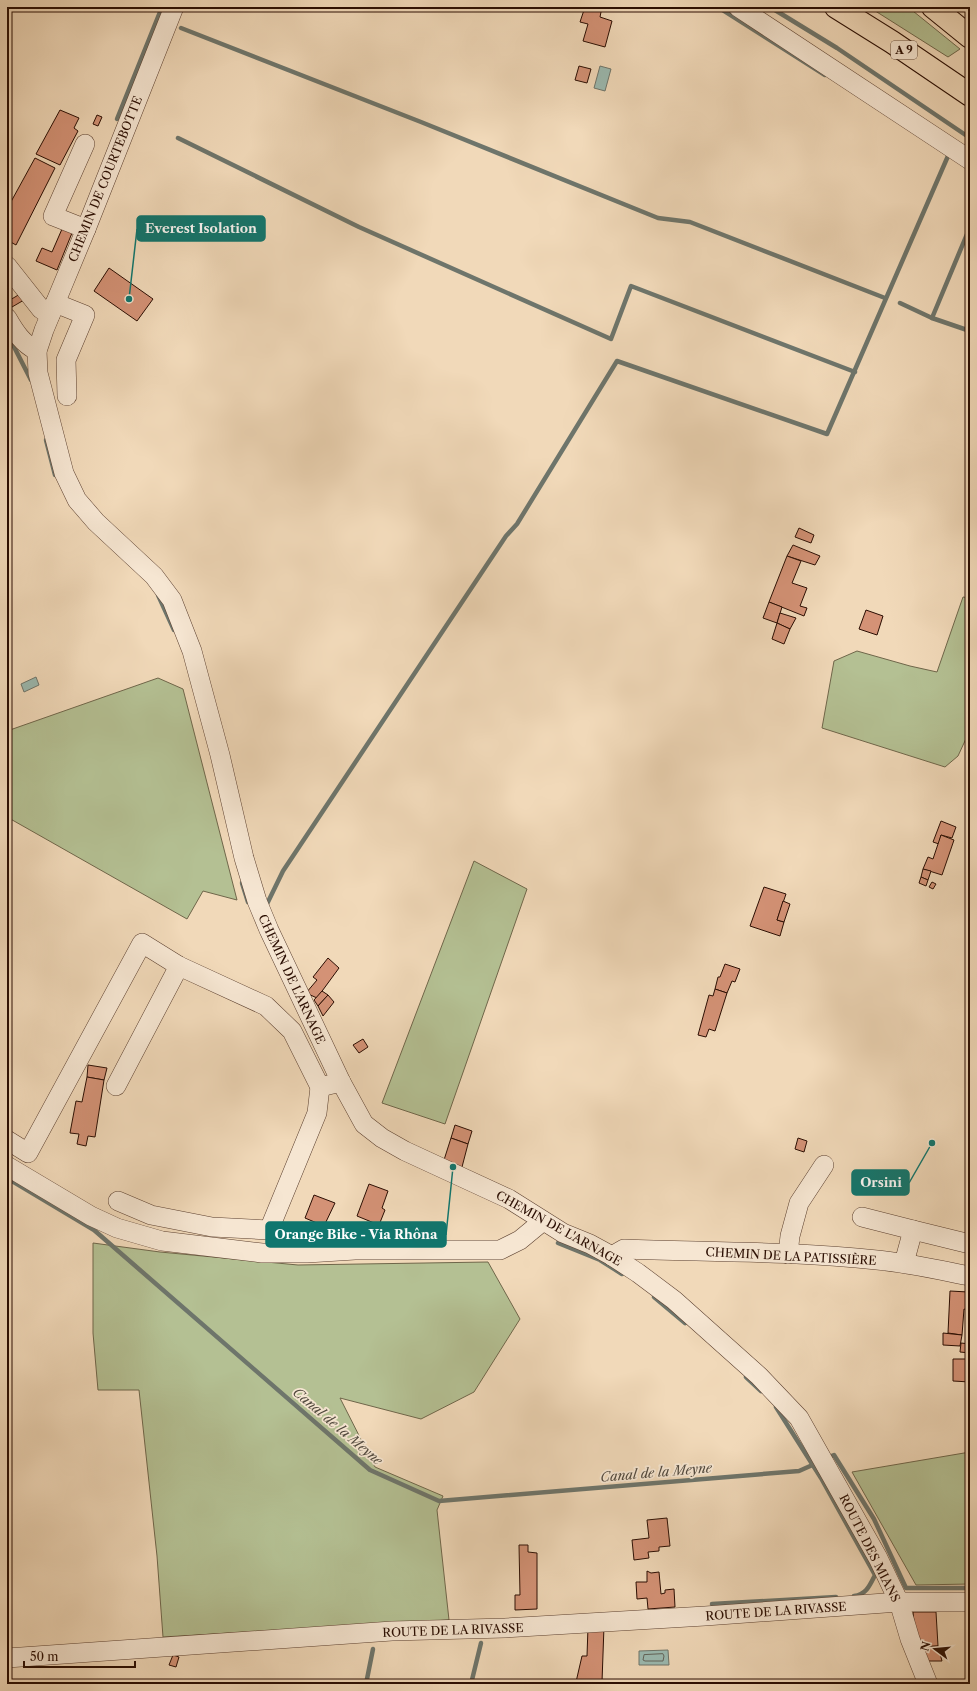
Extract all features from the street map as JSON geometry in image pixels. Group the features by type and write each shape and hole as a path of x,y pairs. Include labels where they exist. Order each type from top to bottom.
{"highway":[{"name":"A 9","path":"836,7 892,42 970,95"},
{"path":"933,7 970,37"}],"street":[{"name":"CHEMIN DE COURTEBOTTE","path":"37,351 174,7"},
{"path":"738,7 970,160"},
{"path":"85,144 54,216 86,229"},
{"path":"7,266 41,309 53,309 85,315 66,360 67,396"},
{"path":"7,318 18,338 27,346 37,351"},
{"name":"CHEMIN DE L'ARNAGE","path":"37,351 38,373 54,439 64,473 77,500 96,522 154,576 172,600 192,651 220,755 244,858 257,901 275,944 340,1082 364,1124 382,1138 406,1151 509,1199 529,1210 543,1221 563,1233 590,1244 612,1256 674,1300 759,1376 799,1418"},
{"path":"7,1140 28,1153 142,943 179,966 266,1006 292,1031 320,1086 317,1113 270,1230 212,1227 151,1215 118,1201"},
{"path":"116,1086 179,966"},
{"path":"320,1086 340,1082"},
{"path":"788,1254 790,1236 799,1203 824,1165"},
{"path":"7,1166 91,1216 117,1228 162,1241 216,1248 269,1253 307,1253 355,1250 500,1250 520,1240 543,1221"},
{"path":"862,1217 970,1244"},
{"path":"904,1263 913,1230"},
{"name":"CHEMIN DE LA PATISSIÈRE","path":"612,1256 624,1249 788,1254 904,1263 970,1276"},
{"name":"ROUTE DES MIANS","path":"799,1418 878,1558 899,1602 910,1639 928,1684"},
{"name":"ROUTE DE LA RIVASSE","path":"7,1658 392,1631 513,1628 899,1602 970,1602"}],"green space":[{"path":"869,7 908,7 960,49 948,57"},
{"path":"963,597 970,598 970,730 958,756 945,767 822,728 834,661 857,651 937,672"},
{"path":"158,678 183,689 237,900 203,891 187,919 7,817 7,731"},
{"path":"474,861 527,889 445,1124 382,1103"},
{"path":"93,1243 160,1252 298,1265 488,1262 520,1319 474,1392 421,1419 340,1398 375,1467 443,1496 437,1510 449,1620 163,1637 157,1556 139,1390 98,1390 93,1333"},
{"path":"970,1452 970,1584 916,1585 852,1472"}],"water":[{"path":"600,66 611,69 605,91 594,88"},
{"path":"36,677 39,685 24,692 21,684"},
{"path":"668,1650 669,1665 639,1665 639,1651"}],"building":[{"path":"585,7 602,7 600,17 612,21 605,47 583,41 588,24 580,22"},
{"path":"579,66 591,69 587,83 575,80"},
{"path":"60,110 79,118 74,128 78,131 60,165 36,154"},
{"path":"97,115 102,117 98,126 93,124"},
{"path":"35,158 55,168 16,245 7,240 7,209"},
{"path":"62,229 72,233 57,270 36,261 42,248 52,252"},
{"path":"109,268 153,299 137,321 94,291"},
{"path":"20,294 24,300 12,307 10,300"},
{"path":"799,528 814,535 811,543 795,537"},
{"path":"793,545 820,556 815,565 787,556"},
{"path":"787,556 801,561 792,583 807,588 800,606 807,608 804,616 769,602"},
{"path":"769,602 782,607 777,623 763,618"},
{"path":"866,610 883,616 877,635 859,629"},
{"path":"780,613 796,618 790,629 777,623"},
{"path":"777,623 790,629 784,644 772,639"},
{"path":"941,821 956,827 952,838 941,835 939,844 933,842"},
{"path":"941,835 954,840 942,875 923,869 928,857 933,859"},
{"path":"923,869 931,871 928,880 921,877"},
{"path":"921,877 928,880 926,886 919,883"},
{"path":"932,882 936,884 933,889 929,887"},
{"path":"764,887 786,894 777,920 784,922 780,936 750,926"},
{"path":"783,901 790,904 784,922 777,920"},
{"path":"328,958 339,968 317,998 306,993 317,980 313,977"},
{"path":"725,964 740,969 735,982 732,981 727,993 715,989 718,977 720,977"},
{"path":"715,989 727,993 715,1031 709,1029 706,1037 698,1035 709,995 713,996"},
{"path":"322,991 328,995 318,1006 314,1000"},
{"path":"328,995 334,1002 323,1016 318,1006"},
{"path":"363,1039 368,1047 359,1053 353,1045"},
{"path":"88,1065 107,1068 104,1080 87,1077"},
{"path":"87,1077 104,1080 95,1137 88,1136 86,1146 77,1144 79,1134 70,1133 76,1101 82,1102"},
{"path":"455,1125 472,1131 468,1144 451,1138"},
{"path":"451,1138 468,1144 462,1167 444,1160"},
{"path":"798,1138 807,1141 804,1152 795,1149"},
{"path":"369,1184 388,1191 382,1208 385,1210 379,1225 357,1216"},
{"path":"314,1195 335,1203 324,1226 305,1218"},
{"path":"950,1291 968,1292 967,1310 964,1309 962,1335 948,1333"},
{"path":"943,1333 962,1335 960,1346 943,1345"},
{"path":"961,1343 970,1344 970,1353 960,1352"},
{"path":"953,1359 970,1359 970,1382 953,1381"},
{"path":"667,1518 670,1546 659,1547 659,1551 648,1552 649,1558 634,1560 632,1540 649,1538 647,1520"},
{"path":"519,1545 528,1545 528,1552 537,1553 537,1609 515,1610 515,1595 520,1595"},
{"path":"647,1571 651,1573 659,1572 661,1594 665,1593 665,1590 674,1589 675,1607 648,1609 647,1598 637,1599 636,1582 647,1582"},
{"path":"913,1612 936,1612 938,1646 918,1647"},
{"path":"604,1626 602,1682 580,1684 576,1682 582,1656 587,1656 588,1627"},
{"path":"938,1646 942,1661 925,1661 918,1647"},
{"path":"173,1655 179,1657 176,1667 169,1665"}],"waterway":[{"path":"117,119 162,7"},
{"path":"718,7 825,75"},
{"path":"770,7 837,48 970,138"},
{"path":"181,28 421,122 658,218 690,222 885,298"},
{"path":"178,138 359,227 611,339 631,286 855,372"},
{"path":"266,906 283,871 506,536 517,524 617,361 827,434 948,156"},
{"path":"900,303 932,318 970,227"},
{"path":"932,318 970,331"},
{"path":"10,339 31,380"},
{"path":"46,440 55,475"},
{"path":"158,595 174,630"},
{"path":"242,883 248,902"},
{"name":"Canal de la Meyne","path":"7,1178 94,1230 370,1470 439,1501 799,1471 817,1463"},
{"path":"558,1243 600,1260 622,1274"},
{"path":"654,1297 685,1323"},
{"path":"746,1377 761,1391"},
{"path":"776,1407 821,1478 875,1575 865,1592 854,1596"},
{"name":"Canal de la Meyne","path":"829,1457 834,1455 874,1519 906,1588 970,1588"},
{"path":"712,1604 836,1597"},
{"path":"471,1684 481,1643"},
{"path":"366,1684 373,1649"}],"place":[{"name":"Everest Isolation","path":"129,299"},
{"name":"Orsini","path":"932,1143"},
{"name":"Orange Bike - Via Rhôna","path":"453,1167"}]}
